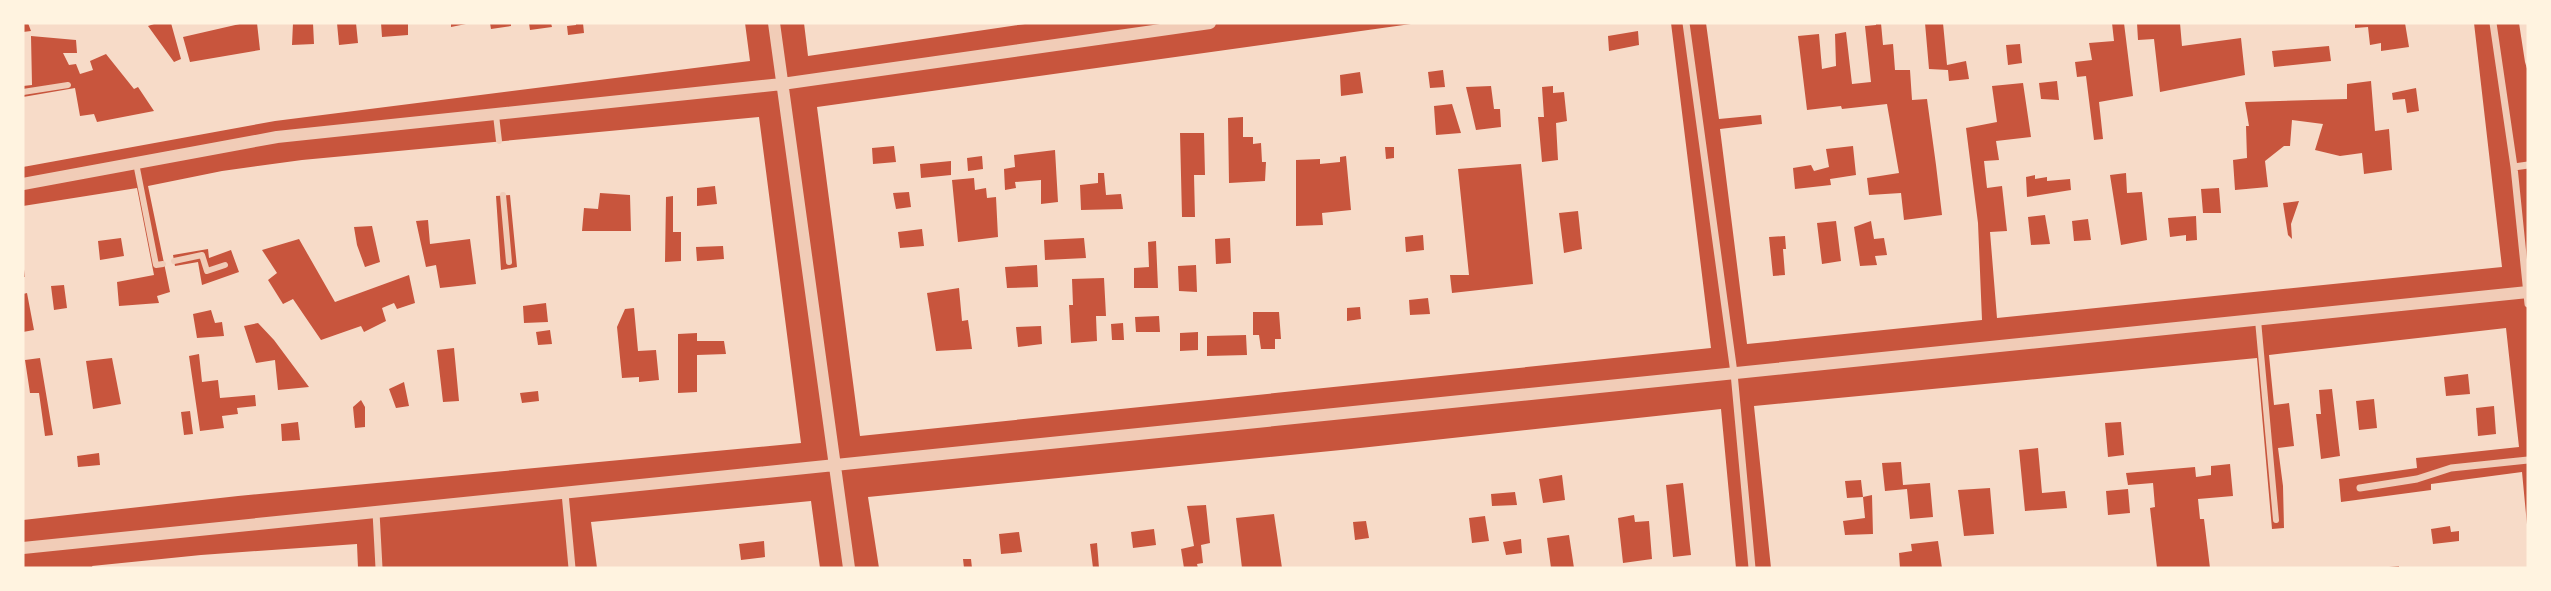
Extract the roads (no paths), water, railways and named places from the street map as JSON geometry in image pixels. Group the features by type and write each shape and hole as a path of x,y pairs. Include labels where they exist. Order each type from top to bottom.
{"street":[{"path":"774,23 849,568"},
{"path":"23,184 277,137 782,84 1210,23"},
{"path":"1686,23 1734,373 1752,568"},
{"path":"23,548 2258,320 2528,296 2514,167 2493,23"},
{"path":"23,92 68,85"},
{"path":"496,115 499,141"},
{"path":"136,163 156,265 163,264"},
{"path":"2514,167 2528,165"},
{"path":"503,195 509,262"},
{"path":"174,261 202,255 207,271 225,265"},
{"path":"2258,320 2276,520"},
{"path":"2360,488 2417,479 2451,468 2528,460"},
{"path":"565,493 572,568"},
{"path":"376,512 379,568"}]}
